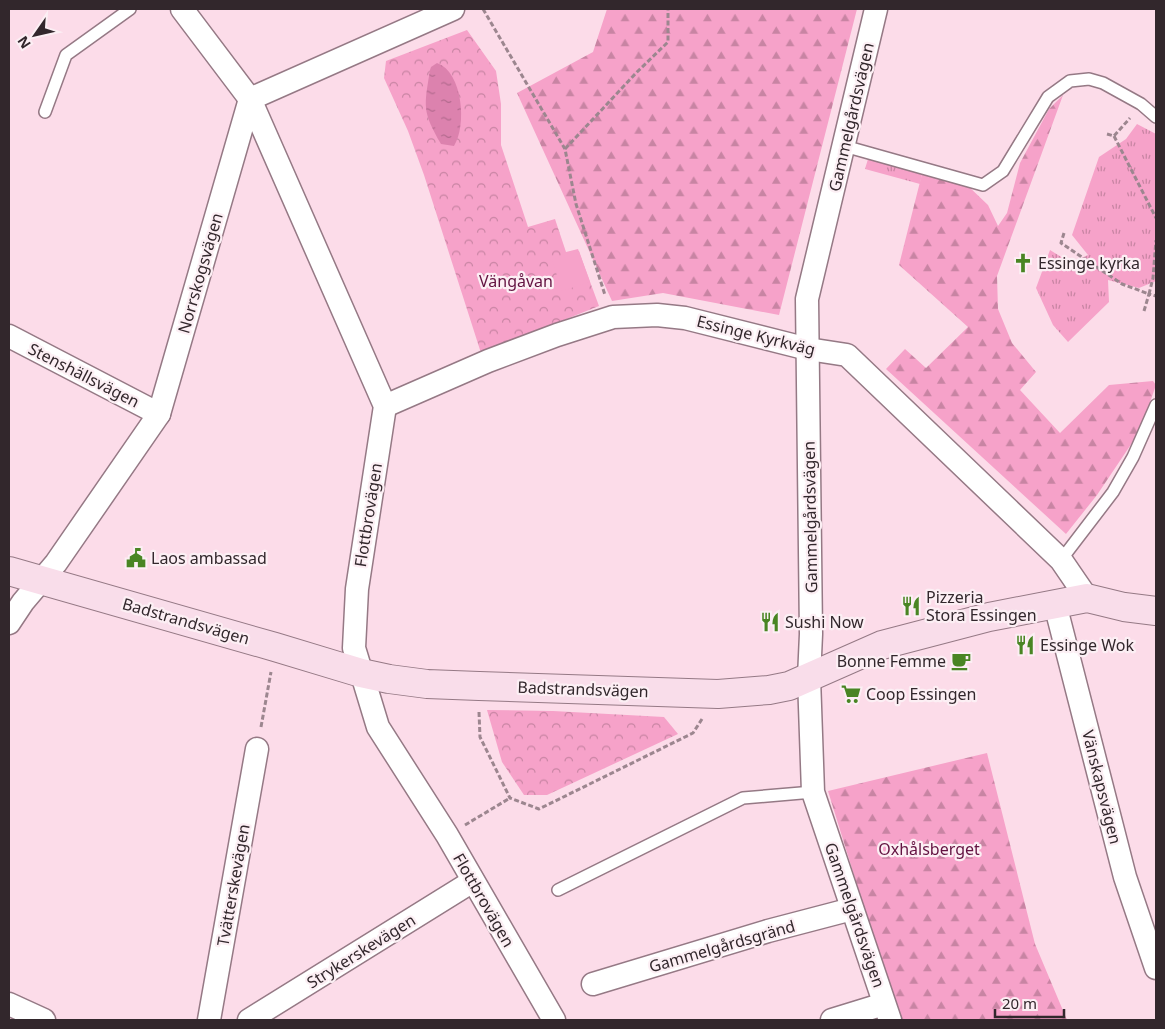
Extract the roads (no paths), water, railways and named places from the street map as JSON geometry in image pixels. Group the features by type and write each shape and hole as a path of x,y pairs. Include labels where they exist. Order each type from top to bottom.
{"street":[{"path":"182,9 250,99 385,406"},
{"path":"250,99 453,9"},
{"name":"Gammelgårdsvägen","path":"876,9 807,299 811,634 809,678 813,792 888,1012"},
{"name":"Norrskogsvägen","path":"9,623 23,602 56,563 159,414 250,99"},
{"name":"Essinge Kyrkväg","path":"385,406 488,361 612,317 657,315 684,318 808,349 846,355 1061,560 1087,598"},
{"name":"Stenshällsvägen","path":"9,336 159,414"},
{"name":"Flottbrovägen","path":"385,406 357,589 354,648 378,727 448,836 554,1020"},
{"name":"Badstrandsvägen","path":"9,571 276,646 361,673 417,683 479,686 718,694 768,690 789,686 882,645 989,617 1087,598 1124,607 1156,611"},
{"name":"Vänskapsvägen","path":"1055,604 1125,877 1156,968"},
{"name":"Tvätterskevägen","path":"209,1020 257,749"},
{"name":"Strykerskevägen","path":"249,1020 474,881"},
{"name":"Gammelgårdsgränd","path":"593,984 768,932 852,910"},
{"path":"11,1010 44,1020"},
{"path":"832,1020 888,1012"}],"lane":[{"path":"45,112 66,55 130,9"},
{"path":"844,146 983,185 1004,171 1048,97 1070,81 1089,79 1102,83 1141,104 1156,117"},
{"path":"1061,560 1113,492 1133,458 1156,405"},
{"path":"558,890 743,798 813,792"}],"water":[{"path":"437,63 446,68 452,77 460,100 460,126 454,146 441,144 430,124 426,108 430,70"}],"place":[{"name":"Essinge kyrka","path":"1023,263"},
{"name":"Laos ambassad","path":"136,558"},
{"name":"Pizzeria Stora Essingen","path":"911,606"},
{"name":"Sushi Now","path":"770,622"},
{"name":"Essinge Wok","path":"1025,645"},
{"name":"Bonne Femme","path":"961,661"},
{"name":"Coop Essingen","path":"851,694"}],"park label":[{"name":"Vängåvan","path":"516,281"},
{"name":"Oxhålsberget","path":"929,849"}]}
